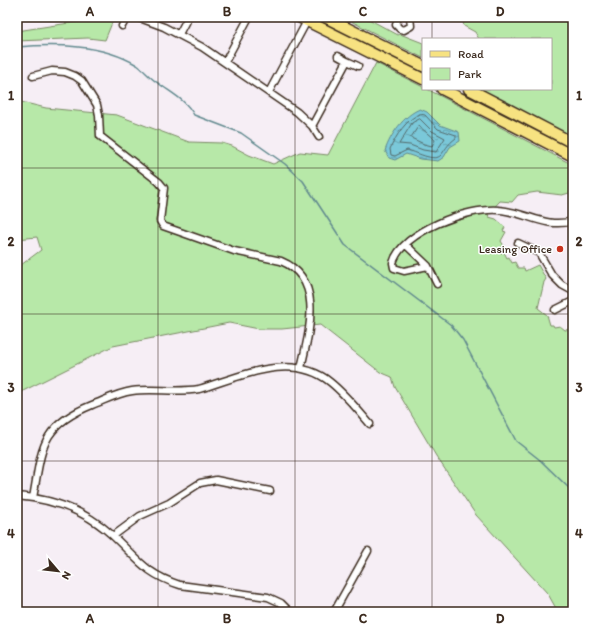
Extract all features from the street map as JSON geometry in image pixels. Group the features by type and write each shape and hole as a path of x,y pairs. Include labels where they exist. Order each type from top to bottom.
{"main road":[{"path":"325,17 422,66"},
{"path":"303,19 422,78"},
{"path":"397,66 402,56"},
{"path":"444,90 573,156"},
{"path":"471,90 573,143"}],"street":[{"path":"122,26 127,17"},
{"path":"137,17 179,34 225,62 297,112 312,126 320,137"},
{"path":"179,34 188,17"},
{"path":"225,62 249,17"},
{"path":"398,17 396,25 404,30 411,26 410,17"},
{"path":"270,92 303,19"},
{"path":"338,56 358,66"},
{"path":"312,126 347,60"},
{"path":"33,76 52,71 65,72 76,76 82,81 96,105 99,115 100,136 159,182 164,188 160,221 163,226 234,251 281,261 301,275 311,296 309,333 301,368"},
{"path":"428,266 404,271 394,268 393,263 394,259 406,245 422,231 436,224 476,212 500,210 551,224 561,224 573,221"},
{"path":"518,242 539,253 552,274 562,285 573,291"},
{"path":"406,245 428,266 436,284"},
{"path":"555,310 573,301"},
{"path":"33,498 41,454 46,438 63,419 73,413 115,396 132,391 186,391 278,367 301,368 330,382 370,424"},
{"path":"113,536 140,516 169,503 200,483 216,480 270,491"},
{"path":"17,496 33,498 72,508 93,520 113,536 148,571 169,581 180,585 268,597 281,604 290,612"},
{"path":"334,612 368,551"}],"green space":[{"path":"108,17 119,17 114,18 105,40 88,38 17,41 17,31"},
{"path":"343,17 365,17 398,35 400,34 422,43 422,57"},
{"path":"458,17 568,17 573,28 573,138 482,91 552,90 552,38 478,38 475,32 464,26 462,19"},
{"path":"376,63 422,86 422,90 429,90 573,165 573,192 562,195 537,192 518,195 512,202 500,201 488,214 489,217 496,219 505,227 503,231 506,232 501,241 504,246 499,249 501,253 504,252 512,263 515,262 518,268 524,268 525,271 538,265 546,279 538,308 547,315 550,325 553,325 554,327 560,326 565,330 573,329 573,612 558,612 548,594 476,515 436,456 395,387 392,377 380,372 320,325 282,329 259,329 229,323 113,346 17,394 17,268 41,250 37,237 17,239 17,101 46,108 117,115 189,142 222,143 232,146 249,155 273,164 300,152 328,155"}],"water":[{"path":"420,109 427,112 440,125 459,132 460,141 450,147 444,157 438,161 421,159 406,154 395,160 389,158 385,151 394,132 408,116"}],"waterway":[{"path":"17,47 78,47 94,49 123,58 137,65 155,81 178,97 187,105 194,115 241,133 285,164 303,181 345,245 451,325 463,340 516,441 540,460 573,492"}],"place":[{"name":"Leasing Office","path":"560,249"}]}
